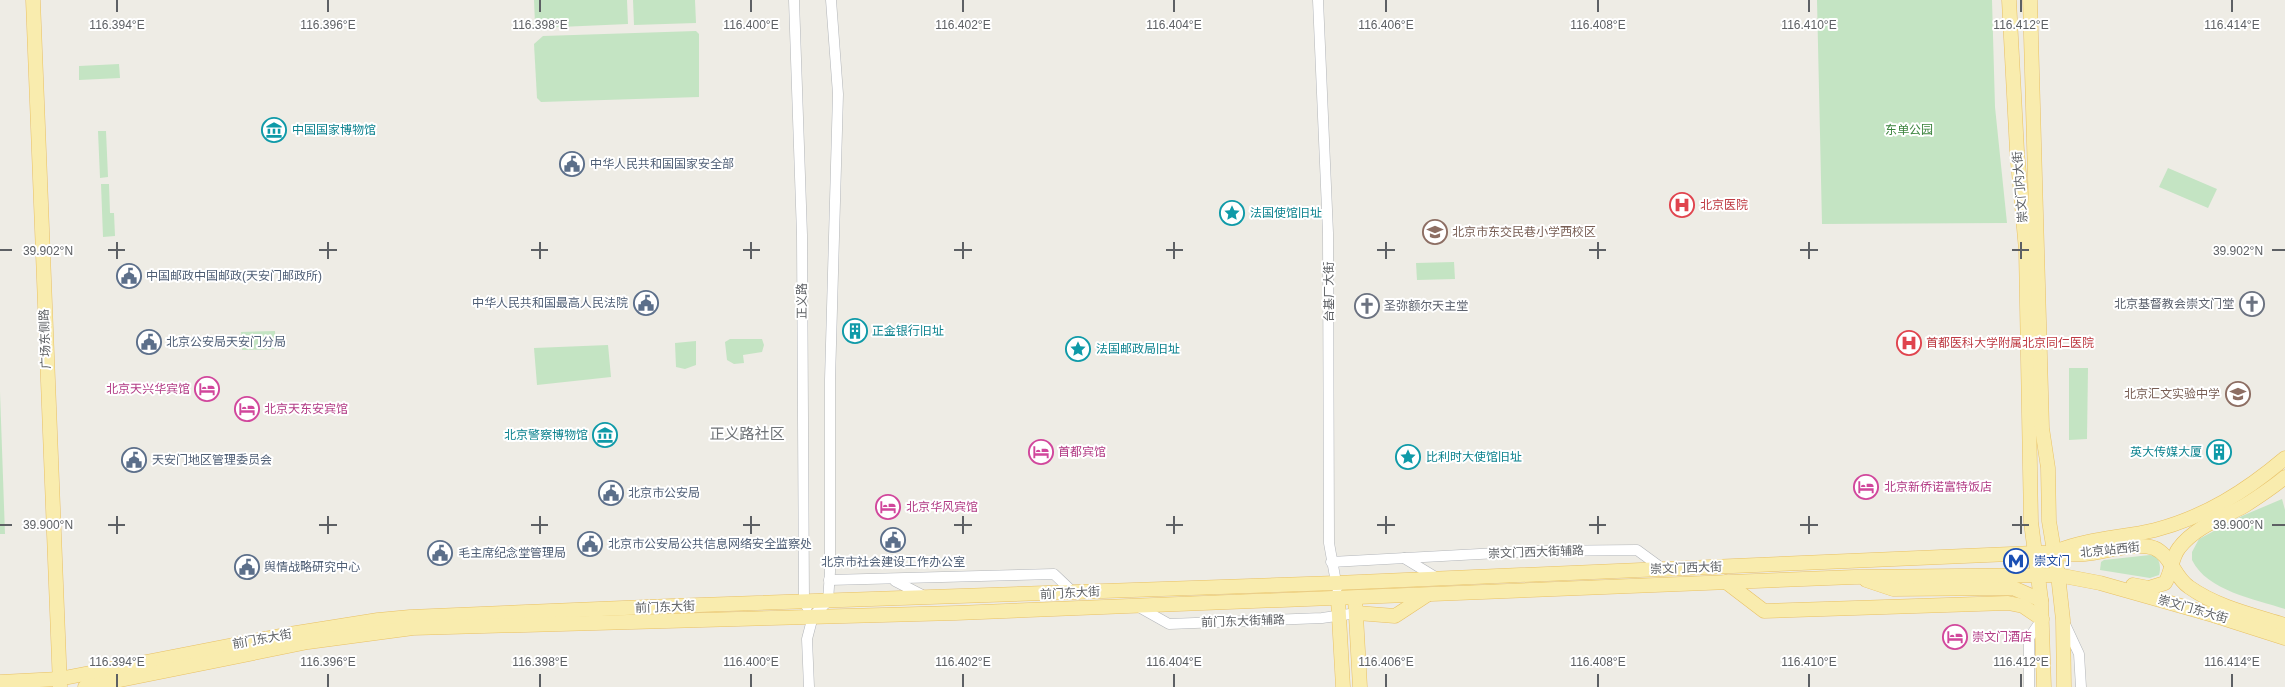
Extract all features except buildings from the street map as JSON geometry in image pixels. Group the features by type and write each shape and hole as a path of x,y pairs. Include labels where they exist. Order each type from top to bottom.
{"main road":[{"name":"广场东侧路","path":"33,0 60,683"},
{"name":"崇文门内大街","path":"2009,0 2017,151 2026,250 2031,522 2041,600 2044,687"},
{"name":"崇文门内大街","path":"2030,0 2042,428 2048,468 2049,521 2063,620 2064,687"},
{"name":"北京站西街","path":"2054,552 2083,541 2153,530 2184,521 2236,495 2285,458"},
{"path":"2172,567 2174,556 2182,543 2207,524 2243,506 2285,477"},
{"name":"北京站西街","path":"2054,552 2080,554 2147,547 2165,555 2172,567"},
{"name":"崇文门西大街","path":"1336,583 2054,552"},
{"name":"崇文门东大街","path":"2100,583 2159,587 2165,584 2172,567"},
{"name":"崇文门东大街","path":"2172,567 2179,578 2198,594 2230,607 2285,625"},
{"name":"崇文门西大街","path":"1338,599 1854,577 2038,574"},
{"name":"崇文门东大街","path":"2038,574 2058,575 2100,583 2213,614 2285,638"},
{"path":"1854,577 1893,589 2013,588 2041,600"},
{"path":"1726,582 1764,611 2008,603 2023,606 2042,619"},
{"name":"前门东大街","path":"0,682 60,683 255,640 378,620 592,609 1336,583"},
{"path":"1357,613 1395,616 1427,595"},
{"path":"1355,598 1360,687"},
{"name":"前门东大街","path":"85,687 308,642 413,628 956,613 1338,599"},
{"path":"1338,599 1343,687"}],"street":[{"name":"正义路","path":"794,0 802,235 804,602"},
{"path":"809,687 807,639 813,616 828,601 829,580 830,380 838,94 832,0"},
{"name":"台基厂大街","path":"1318,0 1328,242 1329,543 1338,599"},
{"name":"崇文门西大街辅路","path":"1331,562 1637,550 1663,569"},
{"path":"1404,558 1437,579"},
{"path":"829,580 894,580 1054,574 1074,593"},
{"path":"894,580 927,598"},
{"path":"1336,583 1355,598"},
{"path":"804,602 813,616"},
{"name":"前门东大街辅路","path":"1134,605 1169,624 1322,618 1357,613"},
{"path":"2029,687 2029,638 2042,619"},
{"path":"2063,620 2079,654 2081,687"}],"green space":[{"path":"534,0 627,0 628,24 537,28 535,24"},
{"path":"633,0 695,0 696,23 634,25"},
{"name":"东单公园","path":"1817,0 1992,0 1995,107 2007,223 1822,224"},
{"path":"696,31 699,34 699,97 541,102 537,98 534,44 543,36"},
{"path":"119,64 120,78 79,80 79,66"},
{"path":"98,131 106,131 108,177 100,178"},
{"path":"2168,168 2217,189 2208,208 2159,187"},
{"path":"101,184 109,184 110,213 114,213 115,236 103,237"},
{"path":"1454,262 1455,279 1417,280 1416,263"},
{"path":"275,331 276,349 242,350 241,332"},
{"path":"730,339 762,339 764,345 762,352 743,355 744,363 734,364 727,360 725,342"},
{"path":"696,341 696,365 685,369 676,367 675,343"},
{"path":"608,345 611,377 537,385 534,348"},
{"path":"2069,368 2088,368 2087,439 2069,440"},
{"path":"0,392 5,534 0,534"},
{"path":"2282,499 2285,510 2285,609 2246,597 2220,586 2199,571 2192,560 2192,552 2199,539 2242,516"},
{"path":"2156,556 2160,567 2159,575 2150,578 2100,570 2101,562 2104,560"}],"place":[{"name":"中国国家博物馆","path":"274,130"},
{"name":"中华人民共和国国家安全部","path":"572,164"},
{"name":"北京医院","path":"1682,205"},
{"name":"法国使馆旧址","path":"1232,213"},
{"name":"北京市东交民巷小学西校区","path":"1435,232"},
{"name":"中国邮政中国邮政(天安门邮政所)","path":"129,276"},
{"name":"中华人民共和国最高人民法院","path":"646,303"},
{"name":"北京基督教会崇文门堂","path":"2252,304"},
{"name":"圣弥额尔天主堂","path":"1367,306"},
{"name":"正金银行旧址","path":"855,331"},
{"name":"北京公安局天安门分局","path":"149,342"},
{"name":"首都医科大学附属北京同仁医院","path":"1909,343"},
{"name":"法国邮政局旧址","path":"1078,349"},
{"name":"北京天兴华宾馆","path":"207,389"},
{"name":"北京汇文实验中学","path":"2238,394"},
{"name":"北京天东安宾馆","path":"247,409"},
{"name":"北京警察博物馆","path":"605,435"},
{"name":"首都宾馆","path":"1041,452"},
{"name":"英大传媒大厦","path":"2219,452"},
{"name":"比利时大使馆旧址","path":"1408,457"},
{"name":"天安门地区管理委员会","path":"134,460"},
{"name":"北京新侨诺富特饭店","path":"1866,487"},
{"name":"北京市公安局","path":"611,493"},
{"name":"北京华风宾馆","path":"888,507"},
{"name":"北京市社会建设工作办公室","path":"893,540"},
{"name":"北京市公安局公共信息网络安全监察处","path":"590,544"},
{"name":"毛主席纪念堂管理局","path":"440,553"},
{"name":"崇文门","path":"2016,561"},
{"name":"舆情战略研究中心","path":"247,567"},
{"name":"崇文门酒店","path":"1955,637"}],"district":[{"name":"正义路社区","path":"747,433"}]}
